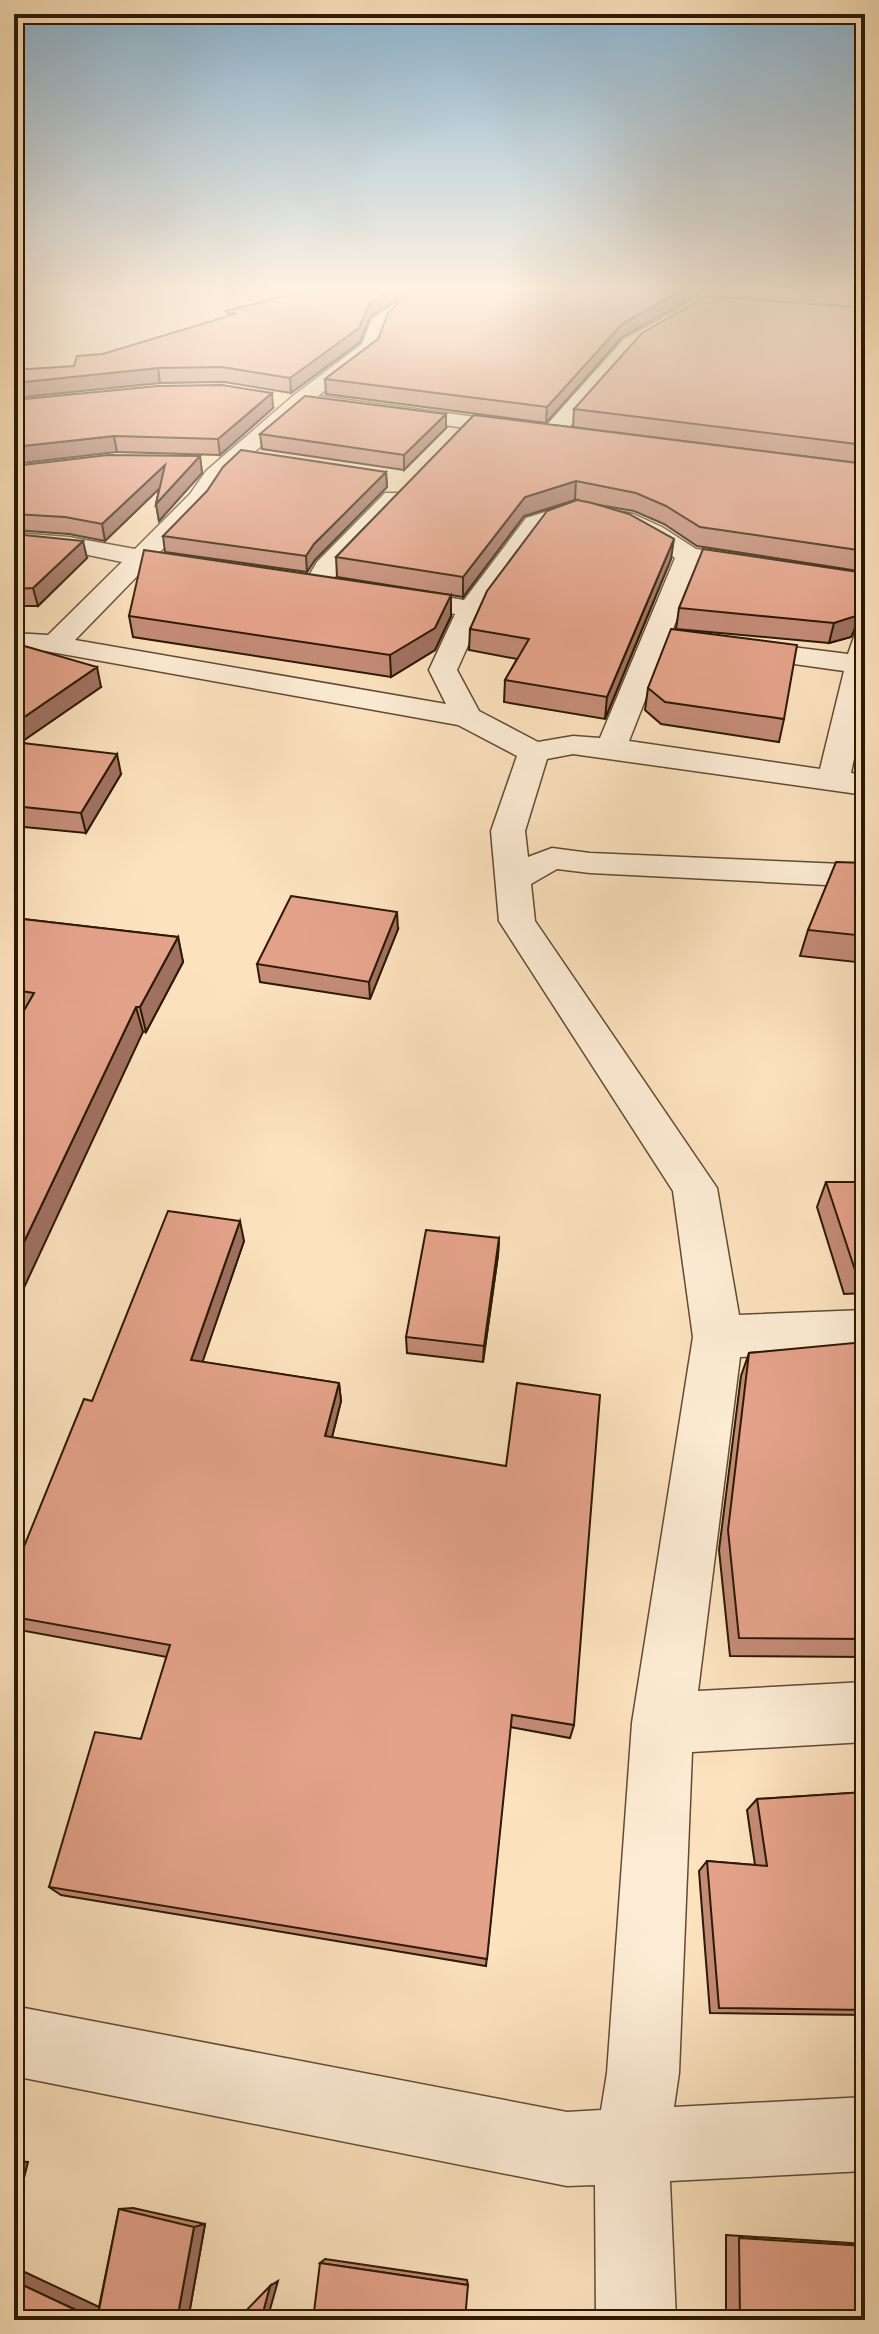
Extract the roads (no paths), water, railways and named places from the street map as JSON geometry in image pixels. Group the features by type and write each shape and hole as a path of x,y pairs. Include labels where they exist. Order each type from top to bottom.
{"street":[{"path":"54,645 199,499 214,476 303,398"},
{"path":"552,433 583,398"},
{"path":"267,399 583,437"},
{"path":"449,442 468,422"},
{"path":"200,462 269,460"},
{"path":"317,584 326,567 411,481 379,476"},
{"path":"467,717 443,670 471,609 535,523 574,510 624,519 653,532 689,556 865,582"},
{"path":"14,540 69,544 184,565"},
{"path":"611,748 689,556"},
{"path":"287,580 471,609"},
{"path":"656,637 862,652 833,780"},
{"path":"14,641 54,645 467,717 534,752 573,745 611,748 865,785"},
{"path":"534,752 508,831 517,921 695,1188 718,1337 663,1723 643,2073 632,2148 636,2320"},
{"path":"513,879 552,858 590,863 865,876"},
{"path":"718,1337 865,1331"},
{"path":"663,1723 865,1712"},
{"path":"14,2041 567,2149 865,2134"}]}
